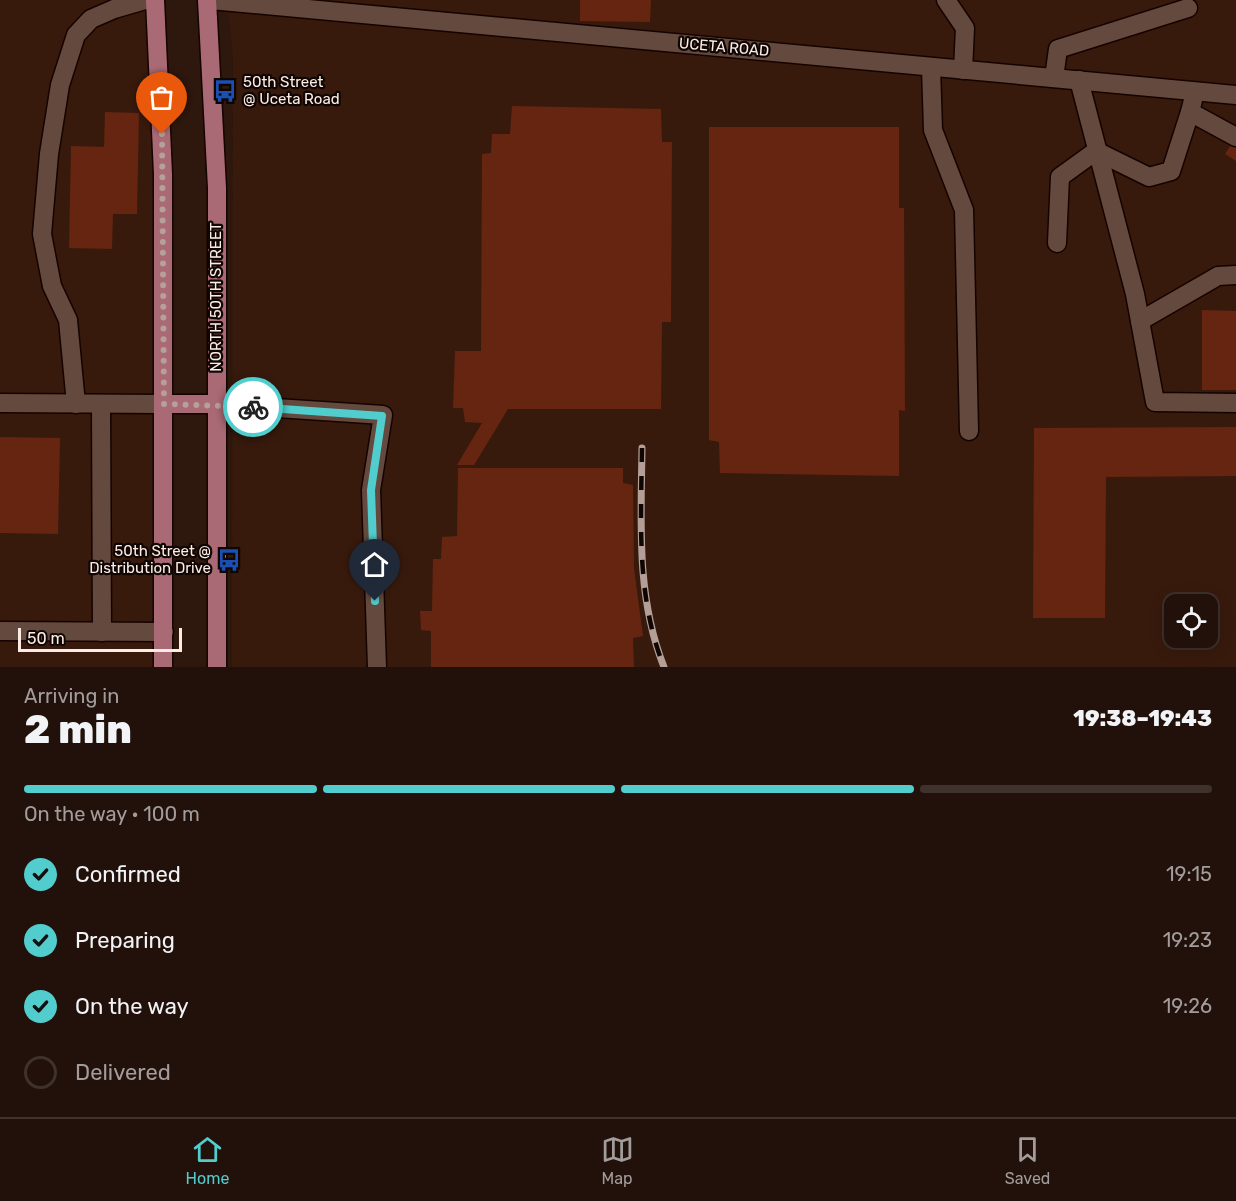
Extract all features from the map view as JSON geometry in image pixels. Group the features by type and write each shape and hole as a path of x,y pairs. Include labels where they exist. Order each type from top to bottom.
{"main road":[{"path":"155,0 163,174 163,667"},
{"name":"NORTH 50TH STREET","path":"209,0 217,188 217,667"},
{"path":"164,404 216,404"}],"street":[{"path":"76,404 68,320 52,286 42,234 49,154 60,85 76,36 92,19 114,9 145,0"},
{"name":"UCETA ROAD","path":"209,0 376,8 931,67 1236,95"},
{"path":"946,0 965,28 963,70"},
{"path":"1054,78 1058,49 1188,8"},
{"path":"931,67 933,130 964,210 969,431"},
{"path":"1079,80 1140,321 1155,402 1236,403"},
{"path":"1096,151 1149,177 1171,171 1195,91"},
{"path":"1190,112 1236,137"},
{"path":"1057,243 1060,177 1096,151"},
{"path":"1140,321 1218,276 1236,275"},
{"path":"0,403 164,404"},
{"path":"101,404 102,632"},
{"path":"216,404 382,416 371,490 378,667"},
{"path":"0,632 164,633"}],"shaded area":[{"path":"0,0 160,0 160,667 0,667"},
{"path":"227,0 1236,0 1236,667 232,667 233,57"}],"building":[{"path":"580,0 651,0 650,22 580,21"},
{"path":"512,106 661,109 662,142 672,142 671,322 662,322 661,409 508,409 474,465 457,465 482,423 465,422 463,408 453,408 455,351 481,351 482,154 491,153 492,134 510,134"},
{"path":"105,112 139,113 137,214 113,214 112,249 69,248 71,146 104,147"},
{"path":"709,127 899,127 899,208 904,208 905,411 899,410 899,476 720,473 719,442 709,440"},
{"path":"1233,142 1236,144 1236,161 1225,154"},
{"path":"1202,310 1236,311 1236,390 1202,390"},
{"path":"1236,427 1236,476 1106,477 1105,618 1033,618 1034,428"},
{"path":"0,437 60,438 58,534 0,533"},
{"path":"458,468 623,468 623,483 633,485 634,568 643,636 633,638 634,667 431,667 431,631 421,630 420,611 432,611 433,559 441,559 442,537 457,536"}],"railway":[{"path":"642,448 641,531 644,586 655,641 664,667"}],"way so far":[{"path":"162,134 164,404 253,407"}],"place":[{"name":"50th Street @ Uceta Road","path":"225,91"},
{"name":"50th Street @ Distribution Drive","path":"229,560"}],"route":[{"path":"253,407 382,416 371,490 375,601"}]}
